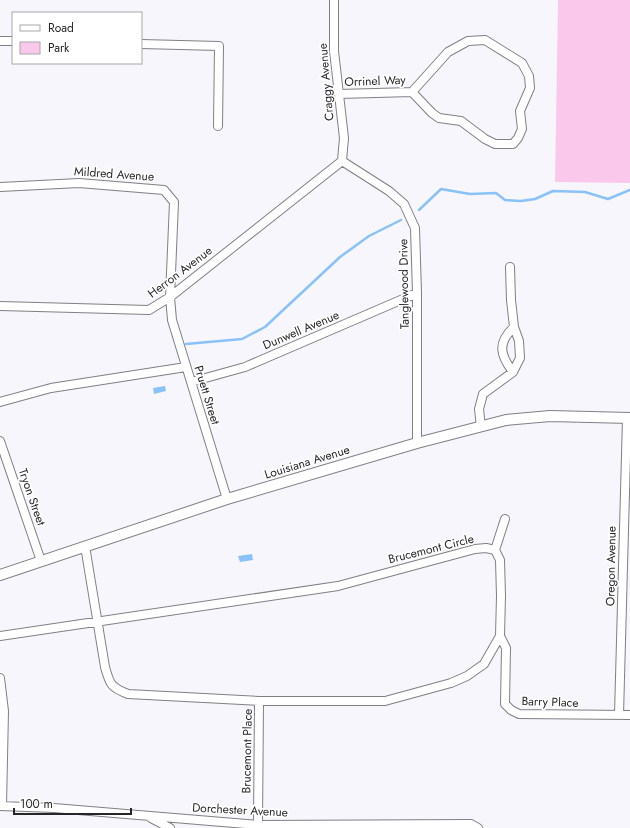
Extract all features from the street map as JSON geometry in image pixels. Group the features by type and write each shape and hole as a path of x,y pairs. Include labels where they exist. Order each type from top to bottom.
{"street":[{"name":"Craggy Avenue","path":"334,0 334,51 344,138 342,161"},
{"name":"Orrinel Way","path":"339,94 412,92 448,52 468,41 485,40 522,63 529,76 530,88 520,111 522,129 518,138 513,144 495,144 484,139 472,128 461,121 439,118 432,113 412,92"},
{"path":"0,41 12,41"},
{"path":"142,44 219,46 218,126"},
{"name":"Tanglewood Drive","path":"342,161 389,191 404,204 415,228 417,292 417,443"},
{"name":"Herron Avenue","path":"0,306 149,310 170,297 342,161"},
{"name":"Mildred Avenue","path":"0,187 79,183 164,190 174,202 170,297"},
{"path":"481,427 479,409 483,394 513,372 520,358 520,341 514,327 510,300 510,268"},
{"name":"Dunwell Avenue","path":"191,382 245,367 417,292"},
{"name":"Pruett Street","path":"170,297 172,320 227,500"},
{"path":"513,372 505,362 502,353 502,342 514,327"},
{"path":"0,402 51,388 186,367"},
{"name":"Louisiana Avenue","path":"0,575 227,500 417,443 506,420 550,416 628,418"},
{"name":"Oregon Avenue","path":"619,715 628,418"},
{"name":"Tryon Street","path":"0,441 41,561"},
{"path":"85,546 104,667 108,681 115,689 128,694 260,701 385,701 451,683 467,676 484,664 500,636 500,560 495,550 505,519"},
{"name":"Brucemont Circle","path":"0,636 338,586 475,549 486,548 495,550"},
{"name":"Barry Place","path":"500,636 506,648 505,704 511,710 519,714 630,715"},
{"path":"0,678 4,711 1,806"},
{"name":"Brucemont Place","path":"258,825 260,701"},
{"name":"Dorchester Avenue","path":"1,806 54,808 258,825 472,824 478,828"},
{"path":"147,816 170,828"}],"green space":[{"path":"558,0 630,0 630,183 555,182"}],"water":[{"path":"165,386 166,391 154,394 153,388"},
{"path":"252,554 253,560 240,562 238,556"}],"waterway":[{"path":"419,210 441,189 470,194 496,193 505,200 521,201 535,199 553,191 585,192 608,199 630,190"},
{"path":"186,344 242,339 265,327 340,257 369,236 401,220"}]}
